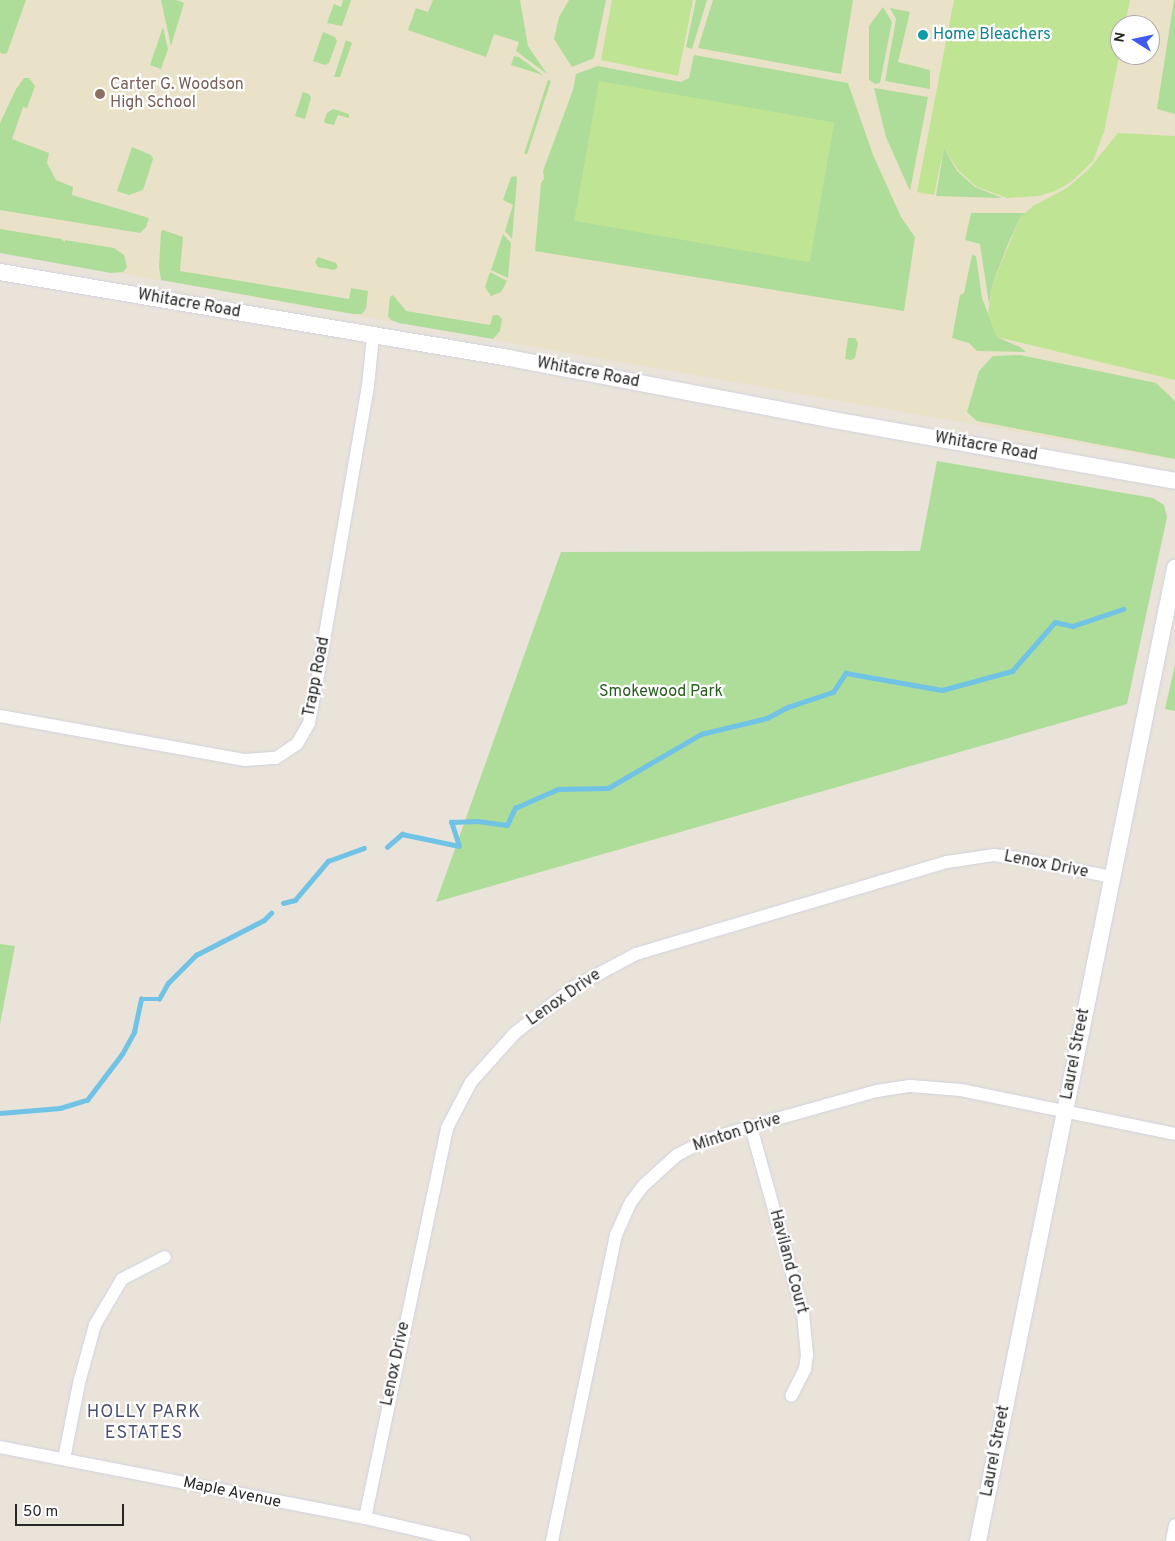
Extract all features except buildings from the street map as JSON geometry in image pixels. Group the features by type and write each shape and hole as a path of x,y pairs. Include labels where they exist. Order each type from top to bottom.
{"street":[{"name":"Whitacre Road","path":"0,272 509,358 828,419 1175,481"},
{"name":"Trapp Road","path":"0,716 245,760 276,758 297,744 309,723 317,681 368,386 373,336"},
{"name":"Laurel Street","path":"978,1541 1175,568"},
{"name":"Lenox Drive","path":"365,1518 447,1128 471,1082 487,1061 521,1028 574,986 636,954 947,862 994,855 1111,877"},
{"name":"Minton Drive","path":"552,1541 611,1254 623,1218 644,1185 677,1155 706,1140 877,1091 910,1086 952,1089 1175,1134"},
{"name":"Haviland Court","path":"751,1127 803,1313 806,1348 805,1369 791,1396"},
{"path":"64,1459 79,1383 95,1325 122,1279 165,1257"},
{"name":"Maple Avenue","path":"0,1447 365,1518 464,1541"},
{"path":"1172,1541 1175,1526"}],"shaded area":[{"path":"0,0 1175,0 1175,460 0,252"}],"green space":[{"path":"0,0 26,0 7,53 3,54 0,52"},
{"path":"161,0 176,0 184,3 171,46"},
{"path":"343,0 351,0 342,26 327,23 334,4 341,7"},
{"path":"433,0 520,0 528,46 547,74 516,51 519,42 494,34 486,57 408,30 416,8 428,12"},
{"path":"569,0 606,0 594,58 572,67 554,39 559,17"},
{"path":"612,0 693,0 678,76 601,60"},
{"path":"696,0 707,0 692,49 686,47"},
{"path":"713,0 853,0 841,74 698,48"},
{"path":"954,0 1130,0 1127,15 1110,15 1110,65 1117,65 1104,132 1093,161 1071,182 1055,191 1039,196 1007,198 977,187 958,170 944,148 934,195 917,192"},
{"path":"1175,0 1175,114 1157,109"},
{"path":"883,7 892,22 880,83 875,84 869,80 869,26"},
{"path":"890,8 910,12 898,62 930,70 930,89 885,81 896,19"},
{"path":"163,27 168,49 161,69 150,65"},
{"path":"323,32 335,37 337,41 329,63 325,65 313,61"},
{"path":"346,40 352,43 340,77 334,77"},
{"path":"694,55 848,83 873,155 901,217 915,237 904,311 535,251 541,183 544,179 543,171 573,90 576,74 598,66 681,82 689,78"},
{"path":"514,56 519,57 543,75 511,65"},
{"path":"24,78 29,78 35,86 27,108 23,107 12,139 49,153 47,163 56,180 73,187 72,195 149,218 146,227 140,233 0,210 0,123 16,89"},
{"path":"548,80 551,81 527,154 524,153"},
{"path":"599,81 834,123 810,262 574,221"},
{"path":"874,88 928,97 910,191 886,137"},
{"path":"303,92 309,94 311,98 305,119 295,116"},
{"path":"333,109 349,114 349,118 338,115 334,125 325,123 327,113"},
{"path":"1118,133 1175,136 1175,380 997,337 988,314 993,283 1020,218 1033,206 1067,188 1088,170"},
{"path":"132,147 151,155 153,159 143,190 129,195 117,191"},
{"path":"944,148 957,171 975,187 1002,198 936,196"},
{"path":"516,176 512,239 505,231 513,205 503,200 511,177"},
{"path":"971,213 1026,213 1020,218 1008,244 993,283 989,304 980,244 965,240"},
{"path":"0,229 61,239 65,242 65,240 114,248 124,255 127,267 123,272 111,273 0,253"},
{"path":"161,231 183,237 180,271 349,299 351,288 368,291 366,308 362,314 353,314 161,280 159,267"},
{"path":"503,234 511,243 508,278 491,270"},
{"path":"972,255 976,256 982,298 997,337 1020,347 1026,352 977,351 969,343 952,338 960,295 964,293"},
{"path":"318,257 336,263 338,267 334,270 318,267 315,262"},
{"path":"490,272 507,281 501,292 491,296 485,287"},
{"path":"393,295 406,311 490,325 493,315 498,315 502,319 500,331 493,339 399,323 391,320 388,316 390,297"},
{"path":"848,338 855,338 858,343 855,358 851,360 845,359"},
{"path":"1020,355 1156,383 1175,401 1175,459 977,421 967,412 979,371 993,356"},
{"name":"Smokewood Park","path":"937,461 1153,498 1164,505 1167,517 1127,704 436,902 561,552 920,551"},
{"path":"1175,665 1175,711 1165,709"},
{"path":"0,944 15,946 0,1024"}],"waterway":[{"path":"387,847 402,834 459,846 451,822 478,821 507,825 515,808 558,789 608,788 701,734 767,718 788,707 833,692 846,673 942,690 1012,671 1055,622 1073,626 1123,609"},
{"path":"283,903 295,900 328,861 364,848"},
{"path":"0,1113 60,1108 87,1100 122,1054 134,1032 141,999 159,999 168,983 196,955 264,920 271,913"}],"place":[{"name":"Home Bleachers","path":"923,35"},
{"name":"Carter G. Woodson High School","path":"100,94"}],"district":[{"name":"HOLLY PARK ESTATES","path":"144,1424"}]}
